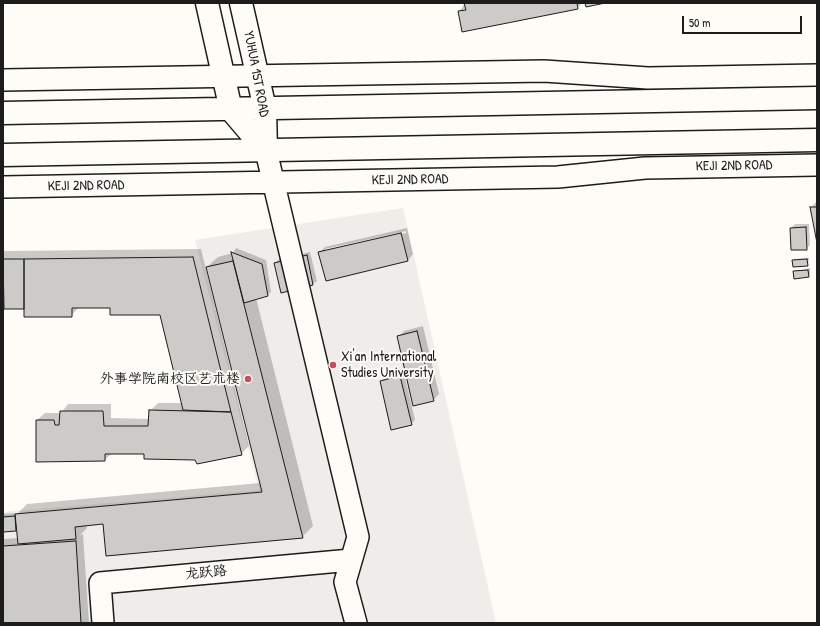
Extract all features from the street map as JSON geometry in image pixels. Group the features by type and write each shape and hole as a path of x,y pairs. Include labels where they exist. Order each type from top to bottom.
{"main road":[{"name":"YUHUA 1ST ROAD","path":"207,3 231,110 266,151"},
{"name":"YUHUA 1ST ROAD","path":"241,3 265,109 266,151"},
{"path":"3,113 231,110 817,98"},
{"name":"KEJI 2ND ROAD","path":"3,155 817,140"}],"street":[{"path":"3,80 544,71 648,78 817,75"},
{"path":"266,151 358,537 345,582 356,623"},
{"name":"KEJI 2ND ROAD","path":"3,187 558,177 645,168 817,165"},
{"name":"龙跃路","path":"103,623 100,583 351,560"}],"shaded area":[{"name":"Xi'an International Studies University","path":"403,208 496,623 3,623 3,512 259,490 195,240"}],"building":[{"path":"464,3 577,3 578,9 462,32 458,11 466,10"},
{"path":"585,3 605,3 586,7"},
{"path":"810,207 817,207 817,243"},
{"path":"806,227 807,250 791,250 790,228"},
{"path":"401,233 408,261 326,281 318,252"},
{"path":"231,252 262,264 268,296 244,303"},
{"path":"307,255 313,285 281,293 274,263"},
{"path":"193,257 231,412 183,410 160,315 110,315 110,308 72,308 72,317 24,317 24,259"},
{"path":"3,259 24,259 24,309 4,309"},
{"path":"807,259 808,266 793,267 792,260"},
{"name":"外事学院南校区艺术楼","path":"233,261 303,538 106,556 103,524 75,527 76,539 18,544 15,514 262,492 206,267"},
{"path":"808,270 809,277 794,279 793,271"},
{"path":"417,331 434,401 413,406 397,336"},
{"path":"400,376 412,425 391,430 380,381"},
{"path":"149,410 231,412 242,455 197,464 195,460 144,459 144,454 105,454 105,461 36,462 36,420 54,420 55,425 59,425 60,411 103,411 104,426 148,426"},
{"path":"15,516 16,531 3,532 3,517"},
{"path":"76,541 81,623 3,623 3,546"}],"place":[{"name":"Xi'an International Studies University","path":"333,365"},
{"name":"外事学院南校区艺术楼","path":"248,379"}]}
